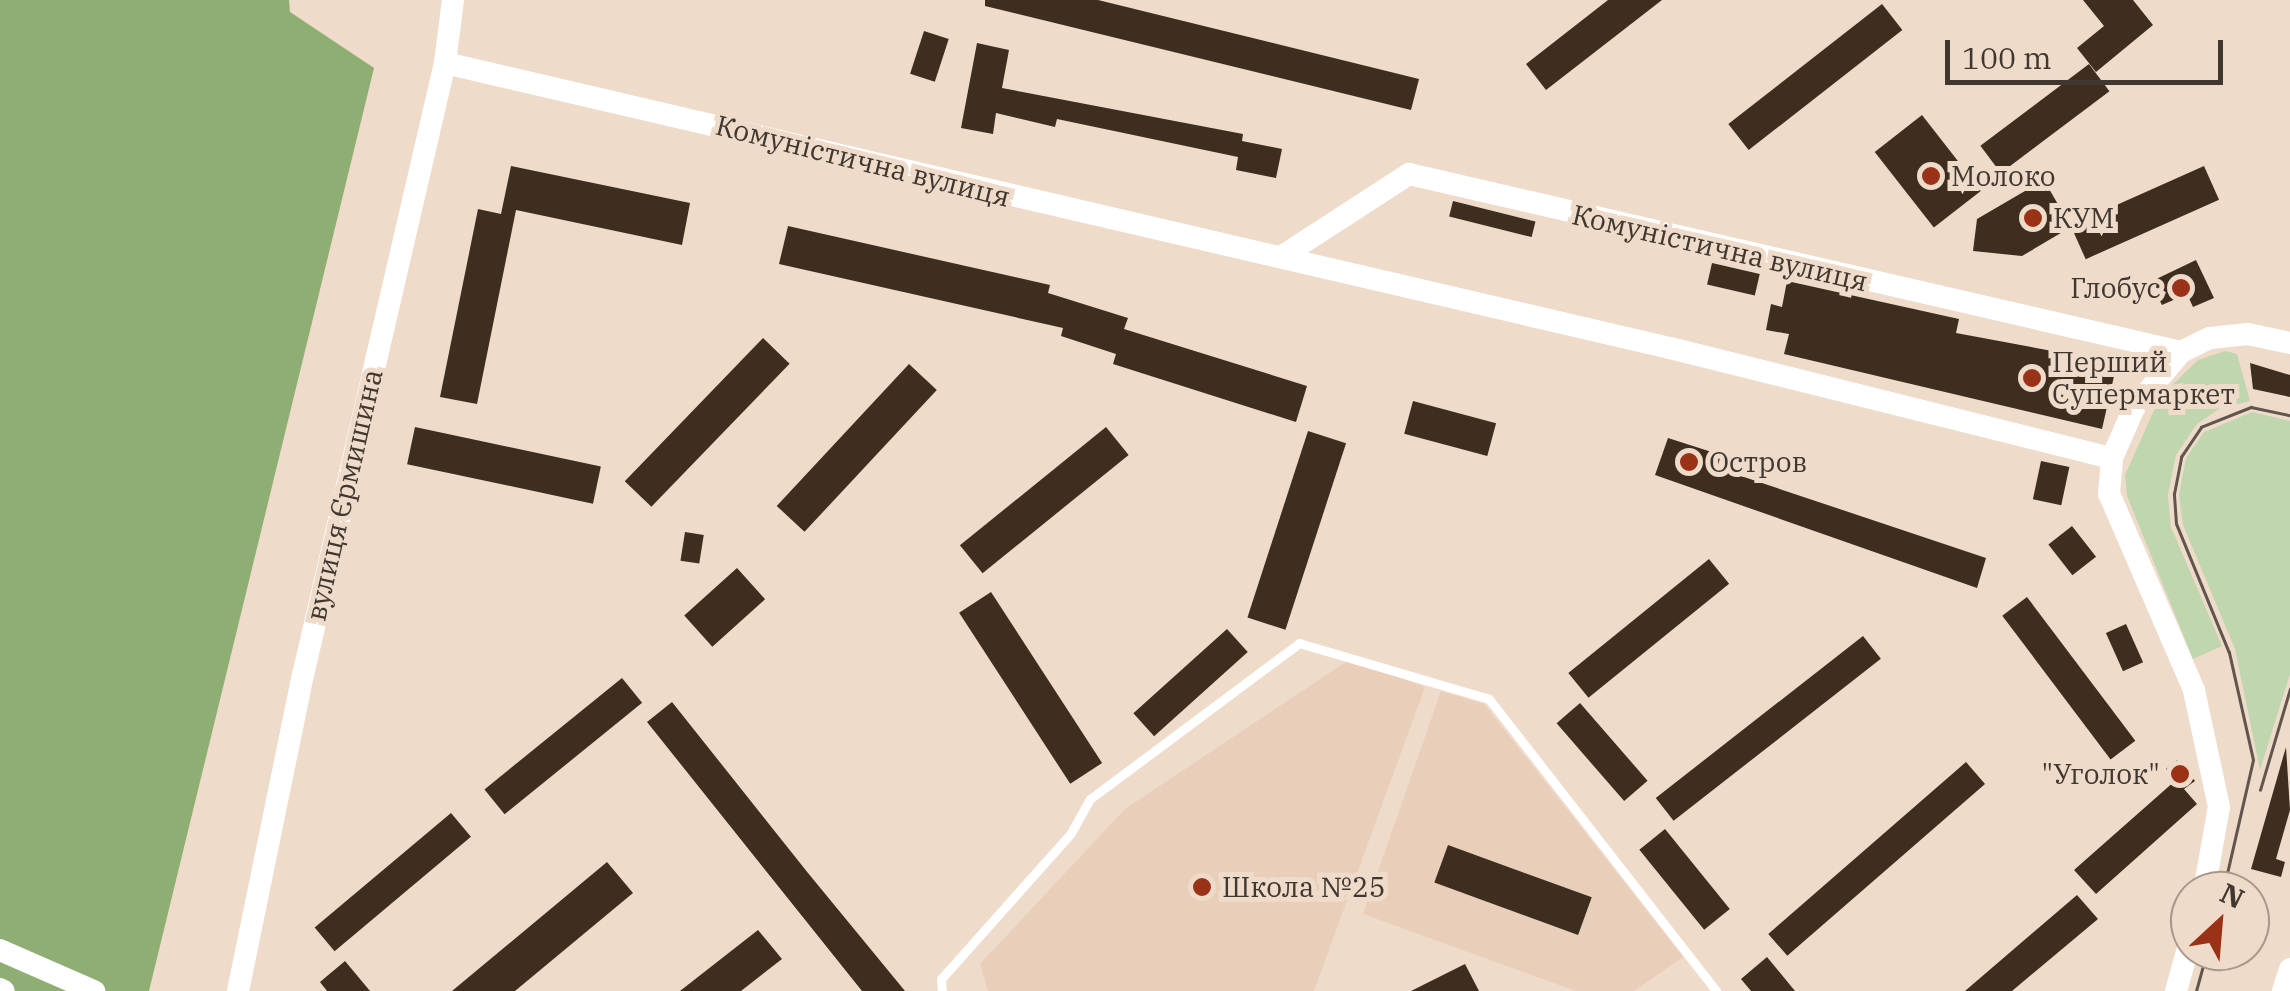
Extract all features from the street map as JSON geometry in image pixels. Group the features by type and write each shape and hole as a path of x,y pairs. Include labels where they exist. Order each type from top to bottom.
{"street":[{"name":"вулиця Єрмишина","path":"238,991 303,675 445,63 453,0"},
{"name":"Комуністична вулиця","path":"445,63 1281,257 2112,458"},
{"name":"Комуністична вулиця","path":"1281,257 1409,174 2181,352"},
{"path":"2208,871 2219,806 2194,690 2114,511 2112,458 2134,408 2181,352 2210,338 2248,334 2290,342"},
{"path":"0,950 94,991"},
{"path":"2283,991 2290,969"}],"lane":[{"path":"942,991 940,979 1071,833 1090,799 1300,644 1489,698 1716,991"}],"shaded area":[{"name":"Школа №25","path":"1349,660 1425,687 1314,991 988,991 980,964 1125,809"},
{"path":"1441,691 1484,704 1683,957 1634,991 1576,991 1363,914"}],"green space":[{"path":"0,0 289,0 290,12 374,68 149,991 0,991"},
{"path":"2225,351 2237,354 2250,401 2219,409 2197,424 2176,455 2168,495 2171,527 2222,646 2193,659 2127,496 2125,475 2160,397 2198,360"},
{"path":"2252,412 2290,421 2290,674 2260,770 2235,649 2183,525 2179,495 2186,458 2204,432"}],"building":[{"path":"985,0 1098,0 1419,79 1411,110 985,6"},
{"path":"1608,0 1662,0 1546,90 1526,64"},
{"path":"2083,0 2133,0 2153,25 2096,72 2077,48 2104,26"},
{"path":"1882,4 1902,30 1749,150 1728,124"},
{"path":"924,31 949,39 935,82 910,74"},
{"path":"977,43 1009,50 1002,88 1243,134 1242,141 1282,149 1276,178 1236,170 1238,157 1057,119 1055,127 996,113 993,134 961,128"},
{"path":"2089,64 2109,91 2001,173 1980,146"},
{"name":"Молоко","path":"1922,115 1981,191 1934,228 1875,152"},
{"path":"511,166 690,203 682,245 516,210 477,404 440,397 478,209 501,214"},
{"path":"2204,166 2219,200 2086,259 2071,225"},
{"name":"КУМ","path":"2044,180 2071,227 2022,256 1973,251 1977,219"},
{"path":"1453,201 1535,222 1532,237 1449,217"},
{"path":"788,226 1050,285 1048,293 1128,318 1124,329 1307,386 1296,422 1113,364 1116,354 1061,336 1063,328 779,264"},
{"name":"Глобус","path":"2196,260 2214,298 2193,307 2187,294 2162,305 2150,282"},
{"path":"1712,263 1760,274 1755,295 1707,284"},
{"path":"1787,281 1959,319 1956,333 2117,363 2102,429 1784,354 1789,334 1766,330 1771,304 1782,307"},
{"path":"763,338 790,364 651,507 625,481"},
{"path":"2250,363 2290,375 2290,397 2253,389"},
{"path":"909,364 937,390 804,532 777,506"},
{"path":"1413,401 1496,423 1487,456 1404,434"},
{"path":"415,427 601,467 593,504 407,464"},
{"path":"1106,427 1129,455 983,573 960,545"},
{"path":"1308,431 1346,443 1285,630 1247,617"},
{"path":"1668,438 1721,455 1717,468 1986,558 1977,588 1655,475"},
{"path":"2041,461 2069,467 2061,505 2033,499"},
{"path":"2072,526 2096,557 2072,575 2048,544"},
{"path":"685,532 704,535 699,564 680,561"},
{"path":"1709,559 1729,584 1588,698 1568,673"},
{"path":"737,568 765,599 712,647 684,616"},
{"path":"991,592 1102,763 1070,784 959,613"},
{"path":"2027,597 2135,741 2111,759 2002,616"},
{"path":"2126,624 2143,662 2123,671 2106,633"},
{"path":"1227,629 1248,652 1154,736 1133,713"},
{"path":"1863,636 1881,659 1674,821 1656,798"},
{"path":"622,678 642,703 505,814 484,789"},
{"path":"672,702 905,991 862,991 647,722"},
{"path":"1580,703 1648,781 1624,801 1557,723"},
{"path":"2286,747 2290,810 2276,859 2285,862 2281,877 2251,869"},
{"path":"2177,760 2195,781 2184,789 2197,804 2096,894 2074,870 2176,780 2166,769"},
{"path":"1966,762 1985,784 1787,956 1768,934"},
{"path":"451,813 471,837 335,951 315,927"},
{"path":"1665,829 1730,909 1704,930 1639,850"},
{"path":"1448,845 1592,897 1578,935 1434,883"},
{"path":"607,862 633,893 515,991 452,991"},
{"path":"2077,895 2098,919 2012,991 1965,991"},
{"path":"758,930 782,959 741,991 680,991"},
{"path":"1767,957 1795,991 1751,991 1741,979"},
{"path":"345,961 370,991 327,991 320,982"},
{"path":"1465,964 1479,991 1411,991"}],"tram line":[{"path":"2228,871 2253,760 2229,653 2176,524 2174,494 2181,457 2201,427 2251,407 2290,415"},
{"path":"2260,790 2290,689"},
{"path":"2196,991 2202,971"}],"place":[{"name":"Молоко","path":"1931,176"},
{"name":"КУМ","path":"2033,218"},
{"name":"Глобус","path":"2181,288"},
{"name":"Перший Супермаркет","path":"2032,378"},
{"name":"Остров","path":"1689,462"},
{"name":"\"Уголок\"","path":"2180,774"},
{"name":"Школа №25","path":"1202,887"}]}
